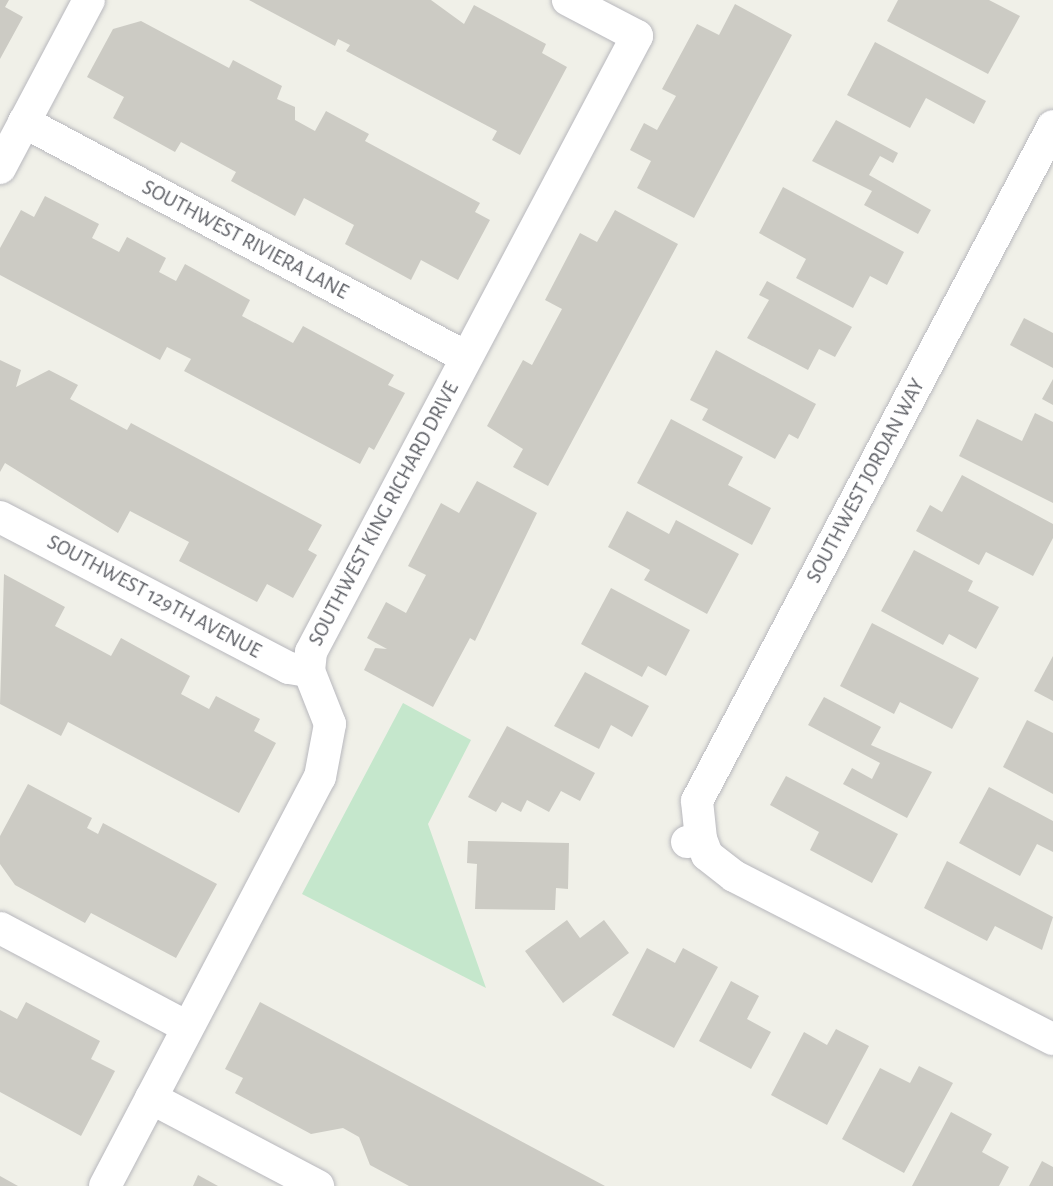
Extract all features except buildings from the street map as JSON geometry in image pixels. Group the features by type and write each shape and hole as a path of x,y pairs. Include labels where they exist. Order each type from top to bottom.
{"street":[{"path":"0,168 89,0"},
{"name":"SOUTHWEST KING RICHARD DRIVE","path":"104,1186 328,758 327,710 309,671 311,652 637,36 568,0"},
{"name":"SOUTHWEST RIVIERA LANE","path":"24,122 466,358"},
{"name":"SOUTHWEST JORDAN WAY","path":"1053,126 697,801 694,840 734,876 1053,1039"},
{"name":"SOUTHWEST 129TH AVENUE","path":"0,517 289,668 309,671"},
{"path":"0,928 187,1027"},
{"path":"151,1098 318,1186"}],"green space":[{"path":"403,703 471,740 428,824 486,988 302,894"}]}
